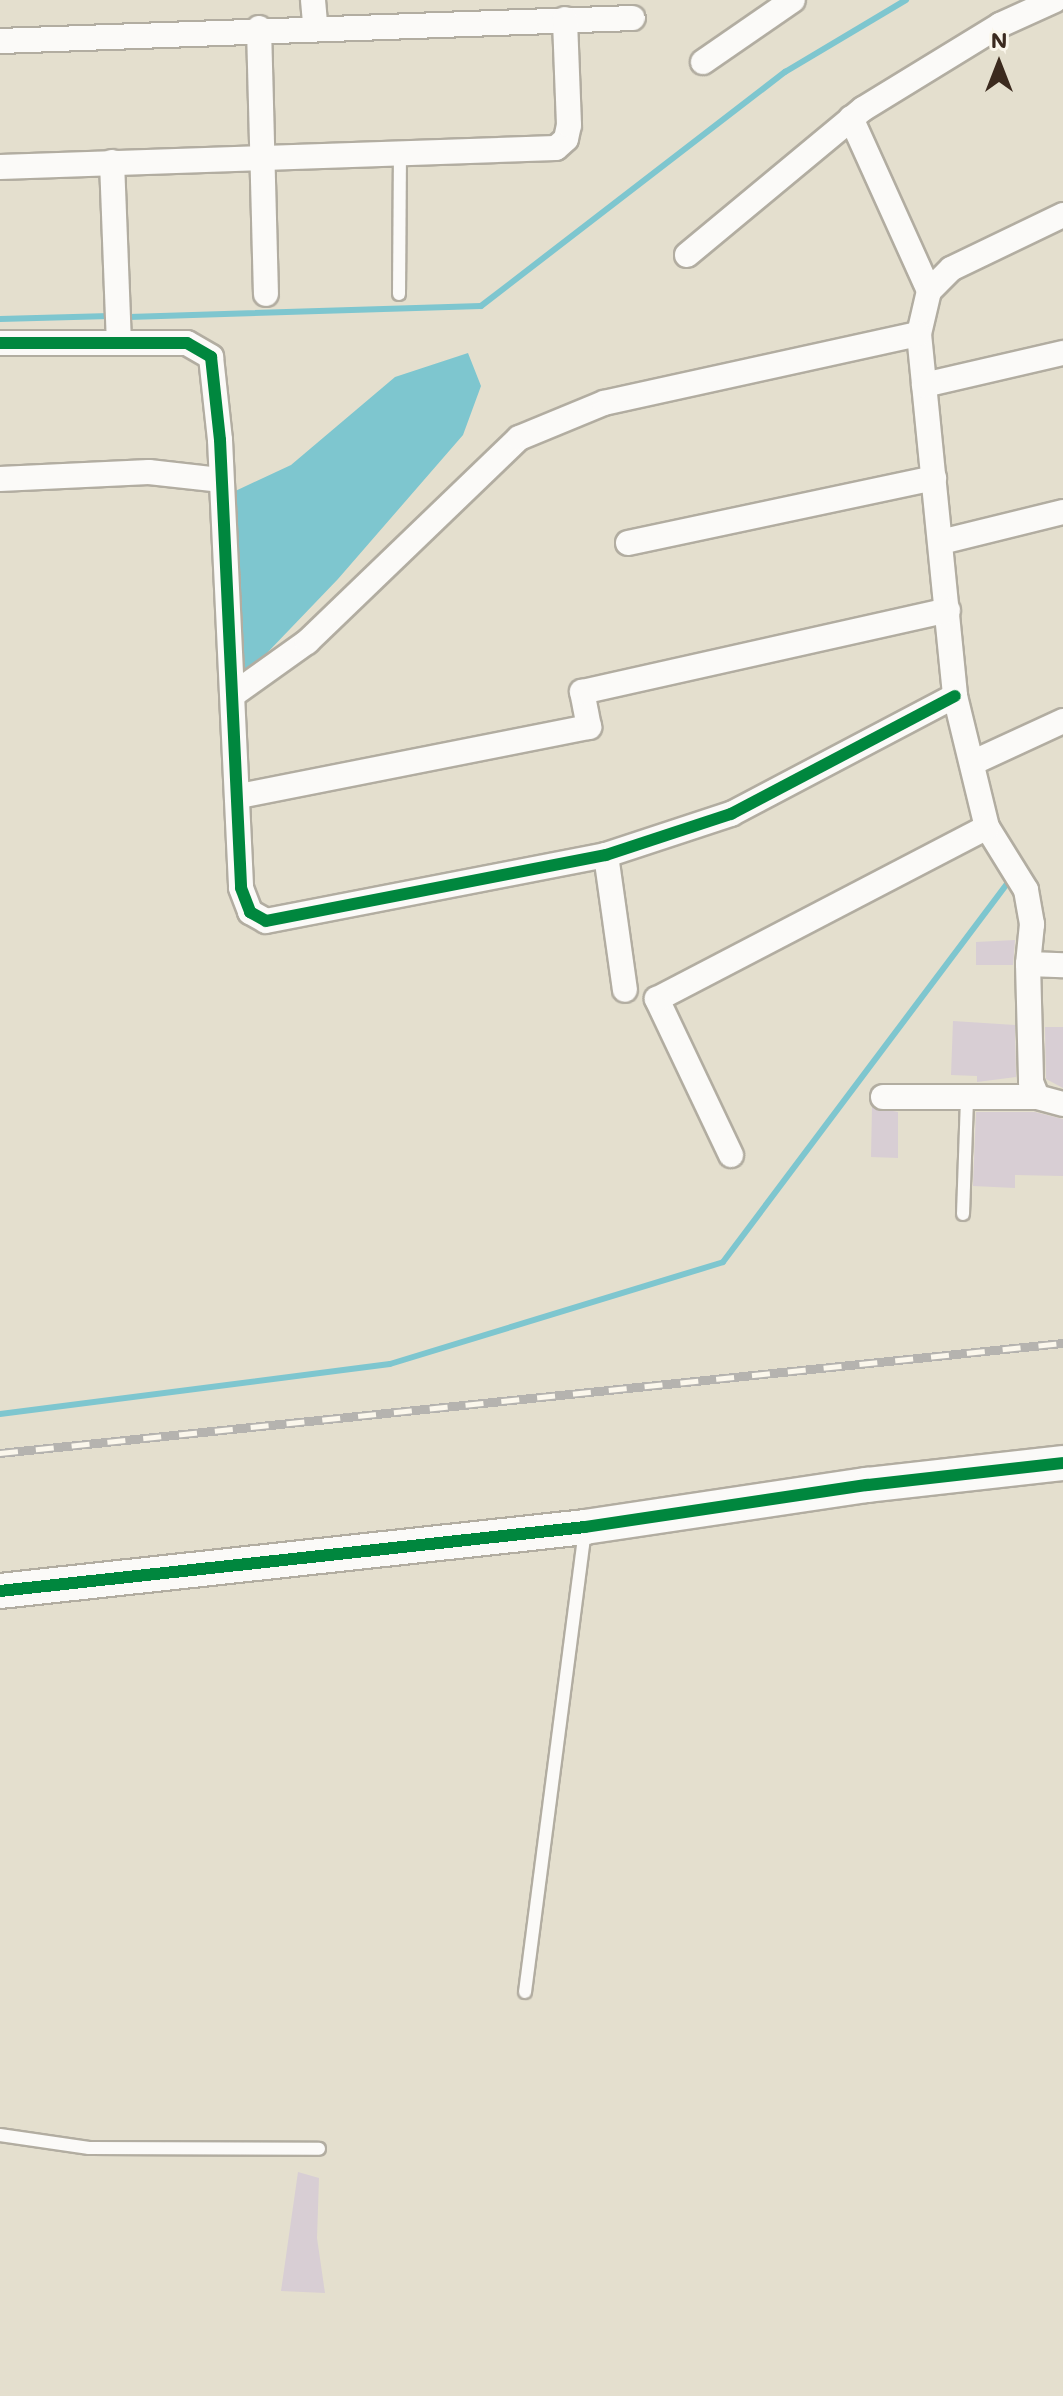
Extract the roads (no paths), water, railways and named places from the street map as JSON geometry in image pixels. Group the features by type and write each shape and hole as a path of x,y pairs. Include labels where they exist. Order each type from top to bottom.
{"street":[{"path":"313,0 315,25"},
{"path":"703,62 793,0"},
{"path":"687,255 851,118 1000,25 1055,0"},
{"path":"0,41 315,25 441,11 565,19 633,18"},
{"path":"0,167 531,153 556,148 566,139 565,19"},
{"path":"259,28 266,294"},
{"path":"851,118 929,291"},
{"path":"112,162 119,342"},
{"path":"1037,1097 1031,1082 1028,964 1032,924 1026,890 987,827 955,696 919,334 929,291 951,269 1063,215"},
{"path":"234,694 307,642 519,438 604,403 919,334"},
{"path":"0,343 187,343 211,357 240,796 241,888 250,912 266,921 606,855 731,814 955,696"},
{"path":"924,385 1063,353"},
{"path":"0,479 149,472 220,480"},
{"path":"628,543 934,478"},
{"path":"941,542 1063,512"},
{"path":"240,796 589,727 582,692 948,610"},
{"path":"972,763 1063,721"},
{"path":"731,1155 657,999 987,827"},
{"path":"606,855 625,990"},
{"path":"1028,964 1063,965"},
{"path":"883,1097 1037,1097 1063,1104"},
{"path":"0,1591 585,1527 867,1485 1063,1463"}],"lane":[{"path":"399,294 400,156"},
{"path":"963,1214 967,1097"},
{"path":"525,1992 585,1527"},
{"path":"0,2135 89,2148 319,2149"}],"water":[{"path":"468,353 481,386 463,435 338,579 245,676 231,493 291,465 395,377"}],"waterway":[{"path":"129,317 481,306 785,72 906,0"},
{"path":"0,319 110,316"},
{"path":"0,1414 390,1364 723,1262 1011,879"}],"railway":[{"path":"0,1453 1063,1343"}]}
